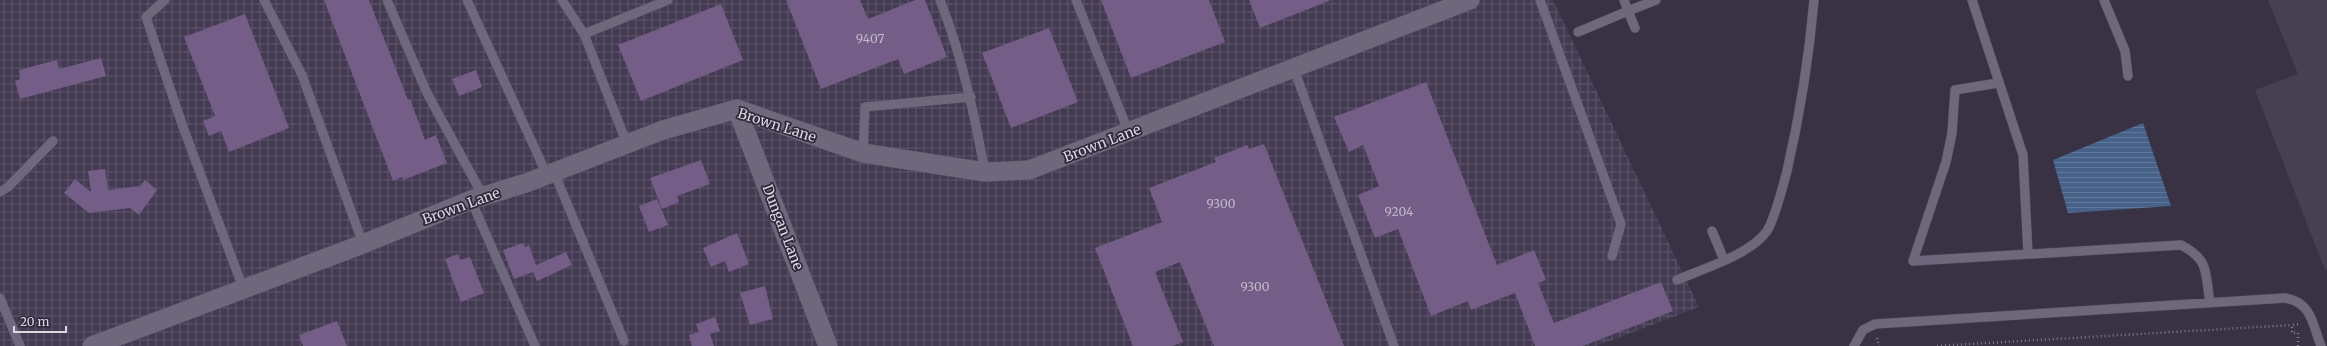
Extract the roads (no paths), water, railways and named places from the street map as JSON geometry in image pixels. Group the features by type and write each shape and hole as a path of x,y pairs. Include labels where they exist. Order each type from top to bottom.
{"street":[{"name":"Brown Lane","path":"92,346 363,244 477,198 550,174 663,130 737,109 863,153 985,172 1029,170 1129,133 1470,0"},
{"name":"Dungan Lane","path":"737,109 828,346"}],"lane":[{"path":"165,0 146,17 184,127 243,288"},
{"path":"264,0 302,75 363,244"},
{"path":"387,0 427,93 477,198 532,344"},
{"path":"467,0 550,174 624,341"},
{"path":"562,0 584,34 627,144"},
{"path":"584,34 668,0"},
{"path":"940,0 955,40 971,97 985,172"},
{"path":"1076,0 1129,133"},
{"path":"1540,0 1621,224 1612,256"},
{"path":"1624,0 1635,28"},
{"path":"1578,32 1656,0"},
{"path":"1677,280 1750,247 1766,231 1782,191 1799,120 1810,54 1814,0"},
{"path":"1972,0 1998,83 2023,155 2028,254"},
{"path":"2104,0 2125,51 2128,76"},
{"path":"1294,69 1394,346"},
{"path":"1998,83 1955,90 1952,133 1946,162 1913,261 2181,244 2197,253 2204,266 2210,303"},
{"path":"863,153 865,107 971,97"},
{"path":"0,192 8,187 53,141"},
{"path":"1712,231 1724,260"},
{"path":"0,298 20,346"},
{"path":"1854,346 1863,330 1875,324 2285,298 2296,300 2306,306 2321,346"}],"water":[{"path":"2143,123 2171,206 2068,213 2053,160"}]}
